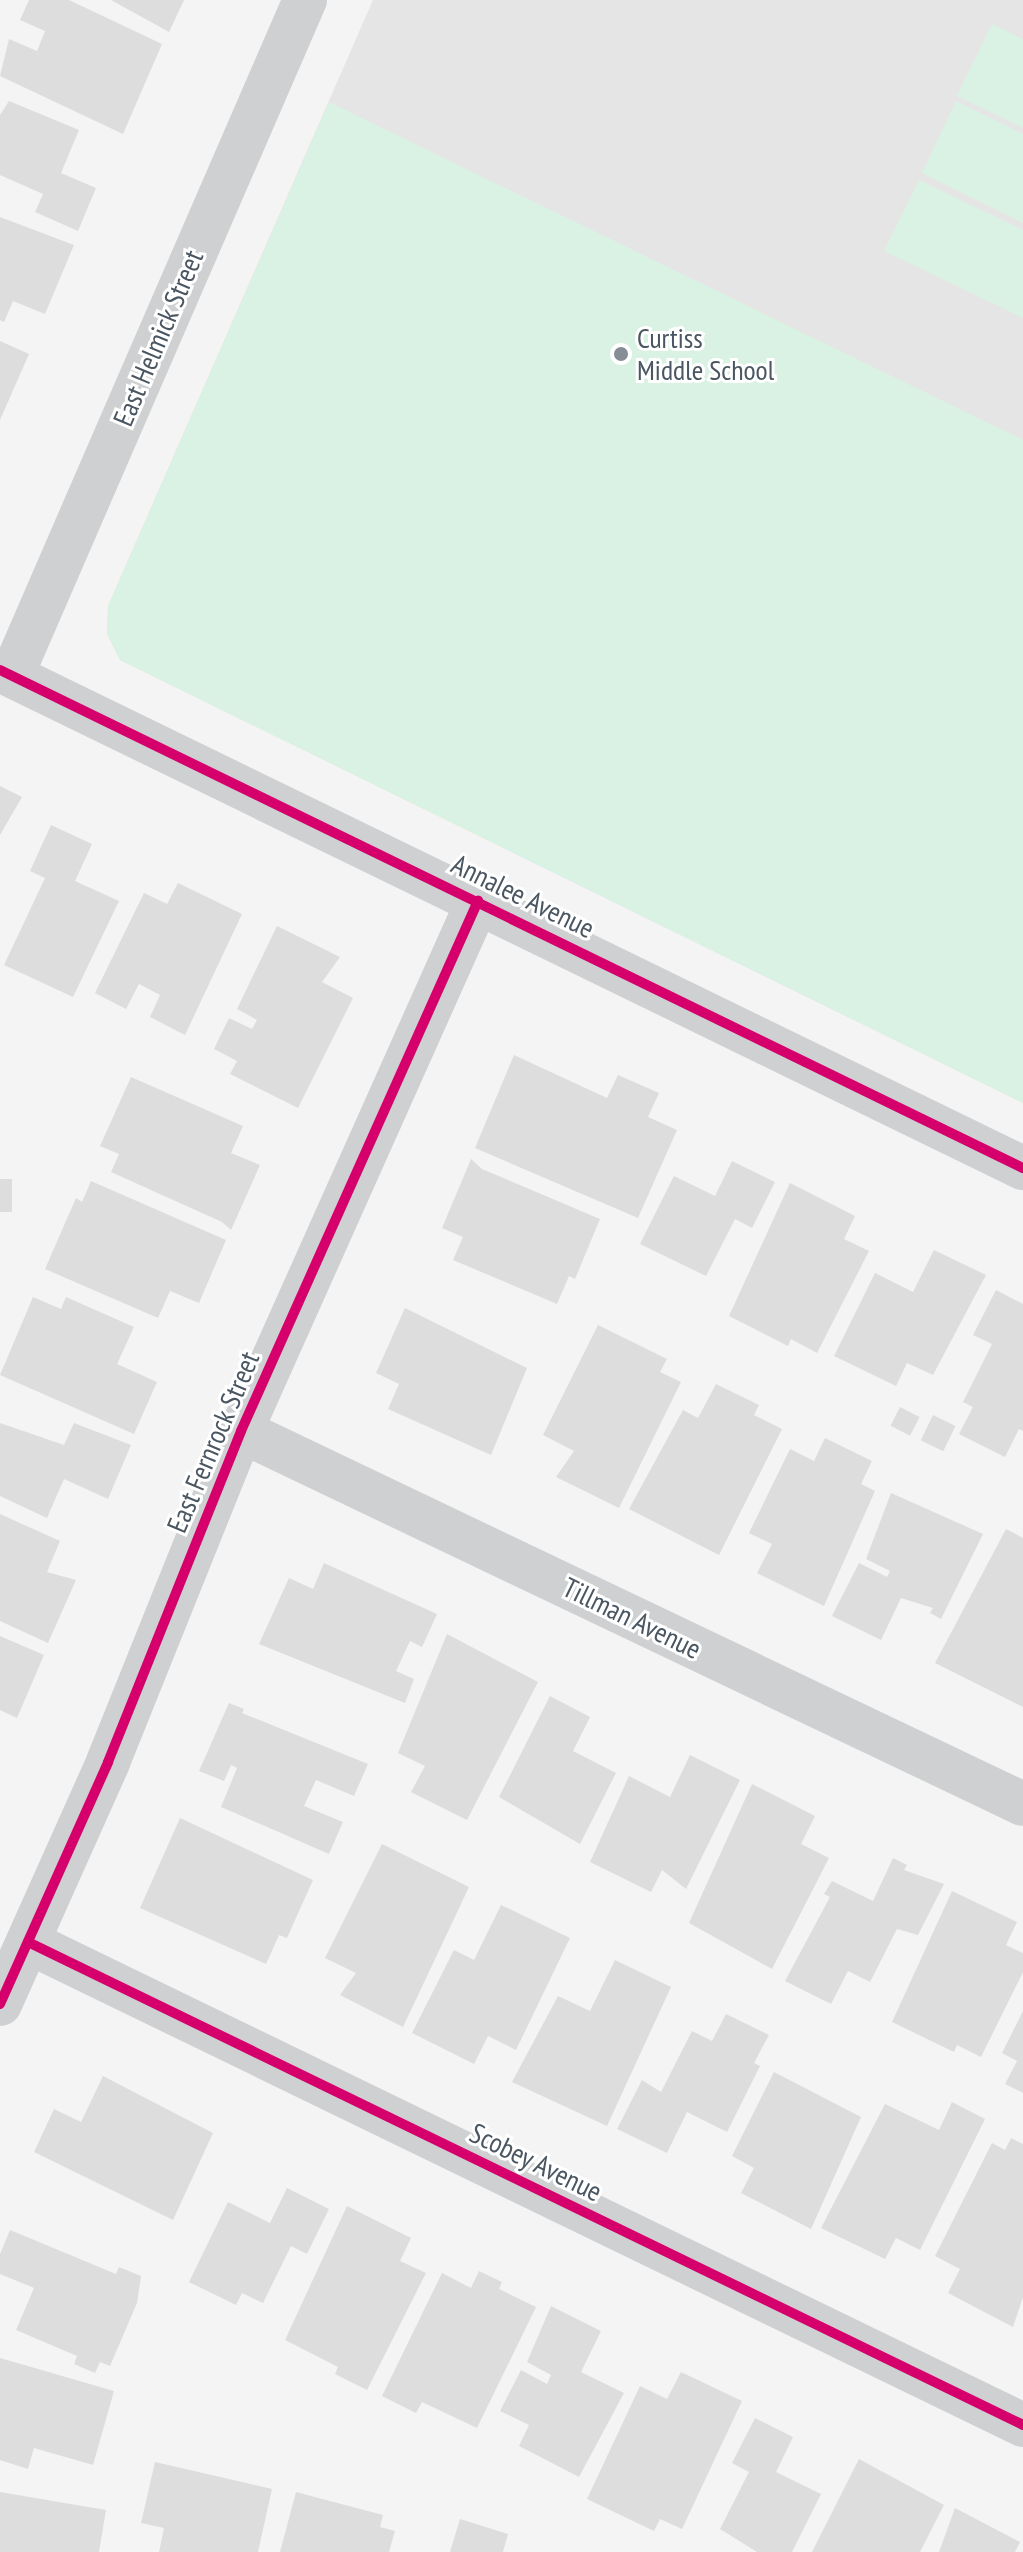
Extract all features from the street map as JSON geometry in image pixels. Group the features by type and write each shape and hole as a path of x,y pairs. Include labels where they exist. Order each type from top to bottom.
{"street":[{"name":"East Helmick Street","path":"6,672 305,0"},
{"name":"Annalee Avenue","path":"6,672 1023,1168"},
{"name":"East Fernrock Street","path":"0,2004 108,1762 241,1431 478,901"},
{"name":"Tillman Avenue","path":"241,1431 1023,1804"},
{"name":"Scobey Avenue","path":"28,1942 1023,2425"}],"shaded area":[{"name":"Curtiss Middle School","path":"373,0 1023,0 1023,1103 120,660 107,634 108,606"}],"green space":[{"path":"992,24 1023,39 1023,128 957,96"},
{"path":"956,101 1023,134 1023,223 922,173"},
{"name":"Curtiss Middle School","path":"329,102 1023,440 1023,1103 120,660 107,634 108,606"},
{"path":"919,180 1023,230 1023,318 884,251"}],"building":[{"path":"29,0 69,0 162,44 123,134 0,76 9,39 37,51 45,31 20,20"},
{"path":"111,0 184,0 169,32"},
{"path":"9,101 79,130 61,173 96,188 78,231 35,212 43,194 0,175 0,115"},
{"path":"0,217 74,245 45,314 13,301 4,322 0,320"},
{"path":"0,341 29,354 0,420"},
{"path":"0,786 22,797 0,835"},
{"path":"51,825 92,844 75,881 119,901 73,997 4,965 45,878 30,871"},
{"path":"178,883 242,914 185,1035 150,1017 160,995 139,984 126,1009 95,993 144,893 167,904"},
{"path":"277,926 340,957 322,982 353,998 298,1108 230,1074 237,1061 214,1049 229,1018 252,1029 257,1020 237,1009"},
{"path":"514,1055 607,1098 618,1075 659,1093 648,1117 677,1130 638,1218 475,1148"},
{"path":"131,1077 243,1126 231,1153 260,1165 231,1230 222,1222 111,1172 119,1154 100,1146"},
{"path":"471,1159 482,1169 600,1219 575,1279 569,1276 557,1304 453,1260 463,1237 442,1228"},
{"path":"732,1161 775,1182 752,1228 735,1219 706,1276 640,1244 674,1176 715,1196"},
{"path":"0,1179 12,1179 12,1212 0,1212"},
{"path":"91,1181 226,1240 199,1303 170,1291 158,1318 45,1269 76,1198 82,1202"},
{"path":"790,1183 855,1216 844,1239 869,1251 817,1353 791,1339 788,1346 729,1316"},
{"path":"934,1250 986,1275 933,1375 907,1363 896,1386 834,1356 875,1273 913,1292"},
{"path":"996,1290 1023,1304 1023,1431 1019,1429 1005,1457 959,1434 973,1407 963,1402 992,1344 973,1335"},
{"path":"33,1297 61,1309 66,1297 134,1327 117,1364 157,1382 134,1434 0,1375"},
{"path":"405,1308 527,1368 491,1455 388,1409 399,1384 376,1373"},
{"path":"598,1325 667,1359 660,1372 681,1382 619,1508 556,1477 574,1451 543,1435"},
{"path":"716,1384 759,1405 754,1415 782,1429 719,1555 629,1509 683,1410 698,1418"},
{"path":"900,1407 920,1417 910,1436 890,1426"},
{"path":"933,1415 955,1426 943,1451 921,1440"},
{"path":"0,1423 64,1445 74,1423 131,1445 108,1499 64,1479 47,1518 0,1496"},
{"path":"825,1438 872,1461 861,1484 875,1491 824,1606 757,1573 772,1544 749,1533 790,1449 814,1461"},
{"path":"891,1493 983,1534 941,1619 930,1613 933,1608 901,1598 881,1640 832,1616 859,1563 887,1577 890,1571 866,1559"},
{"path":"0,1514 60,1541 47,1572 76,1580 48,1643 0,1621"},
{"path":"1006,1529 1023,1538 1023,1707 935,1663"},
{"path":"324,1563 437,1614 422,1647 410,1641 396,1671 414,1679 405,1703 259,1644 289,1578 313,1589"},
{"path":"447,1634 538,1682 467,1820 411,1792 425,1766 398,1753"},
{"path":"0,1636 44,1655 17,1718 0,1710"},
{"path":"550,1696 590,1717 573,1751 616,1773 580,1844 499,1797"},
{"path":"229,1703 244,1709 242,1713 368,1764 354,1796 316,1780 304,1806 343,1822 329,1854 221,1807 237,1768 231,1765 224,1781 199,1771"},
{"path":"690,1755 740,1780 686,1889 662,1870 651,1892 590,1862 629,1776 670,1797"},
{"path":"752,1784 815,1816 801,1844 829,1858 772,1969 689,1923"},
{"path":"180,1818 313,1880 287,1938 279,1935 266,1964 140,1908"},
{"path":"382,1844 469,1887 403,2027 340,1995 356,1973 325,1958"},
{"path":"893,1858 907,1865 904,1870 944,1884 918,1935 897,1929 870,1982 848,1971 831,2004 785,1981 830,1897 824,1894 832,1881 873,1901"},
{"path":"952,1891 1017,1922 1006,1945 1023,1953 1023,1972 981,2057 957,2045 954,2052 892,2022"},
{"path":"501,1905 570,1938 516,2050 488,2036 474,2064 412,2033 454,1950 474,1960"},
{"path":"615,1960 671,1987 607,2126 512,2082 558,1996 590,2011"},
{"path":"1023,2011 1023,2093 1005,2084 1017,2061 1002,2053"},
{"path":"726,2014 769,2035 754,2063 760,2066 727,2132 687,2112 667,2153 617,2129 642,2080 661,2092 692,2031 712,2041"},
{"path":"774,2072 861,2117 811,2229 741,2193 754,2168 732,2156"},
{"path":"103,2076 213,2133 173,2220 34,2152 54,2109 81,2122"},
{"path":"952,2102 985,2119 920,2250 896,2238 885,2259 821,2228 885,2104 939,2130"},
{"path":"1011,2138 1023,2144 1023,2297 1013,2327 948,2293 960,2269 935,2256 992,2143 1005,2150"},
{"path":"287,2188 329,2209 307,2254 291,2246 263,2303 242,2293 236,2305 189,2282 228,2202 270,2223"},
{"path":"347,2206 411,2238 400,2261 426,2273 367,2390 335,2374 338,2367 285,2340"},
{"path":"10,2230 116,2274 119,2267 141,2276 137,2303 110,2366 100,2362 95,2373 74,2364 77,2356 16,2330 34,2288 0,2274 0,2254"},
{"path":"479,2271 502,2282 499,2289 536,2307 477,2428 422,2402 416,2413 382,2396 442,2273 471,2288"},
{"path":"551,2306 601,2331 581,2372 624,2393 579,2477 519,2446 529,2425 500,2411 521,2370 547,2384 551,2375 527,2362"},
{"path":"0,2358 114,2391 93,2465 34,2448 28,2469 0,2460"},
{"path":"681,2372 742,2401 682,2529 660,2519 654,2531 587,2499 640,2386 667,2399"},
{"path":"755,2418 793,2437 776,2472 821,2494 792,2552 757,2552 720,2529 749,2472 732,2463"},
{"path":"859,2459 944,2505 920,2552 812,2552"},
{"path":"155,2462 272,2489 258,2552 159,2552 164,2528 141,2523"},
{"path":"0,2492 106,2510 99,2552 0,2552"},
{"path":"296,2492 383,2515 380,2527 395,2531 389,2552 280,2552"},
{"path":"955,2508 1020,2542 1015,2552 939,2552"},
{"path":"460,2519 508,2534 503,2552 450,2552"}],"cycle path":[{"path":"0,670 1023,1168"},
{"path":"0,2004 108,1762 241,1431 478,901"},
{"path":"28,1942 1023,2425"}],"place":[{"name":"Curtiss Middle School","path":"621,354"}]}
